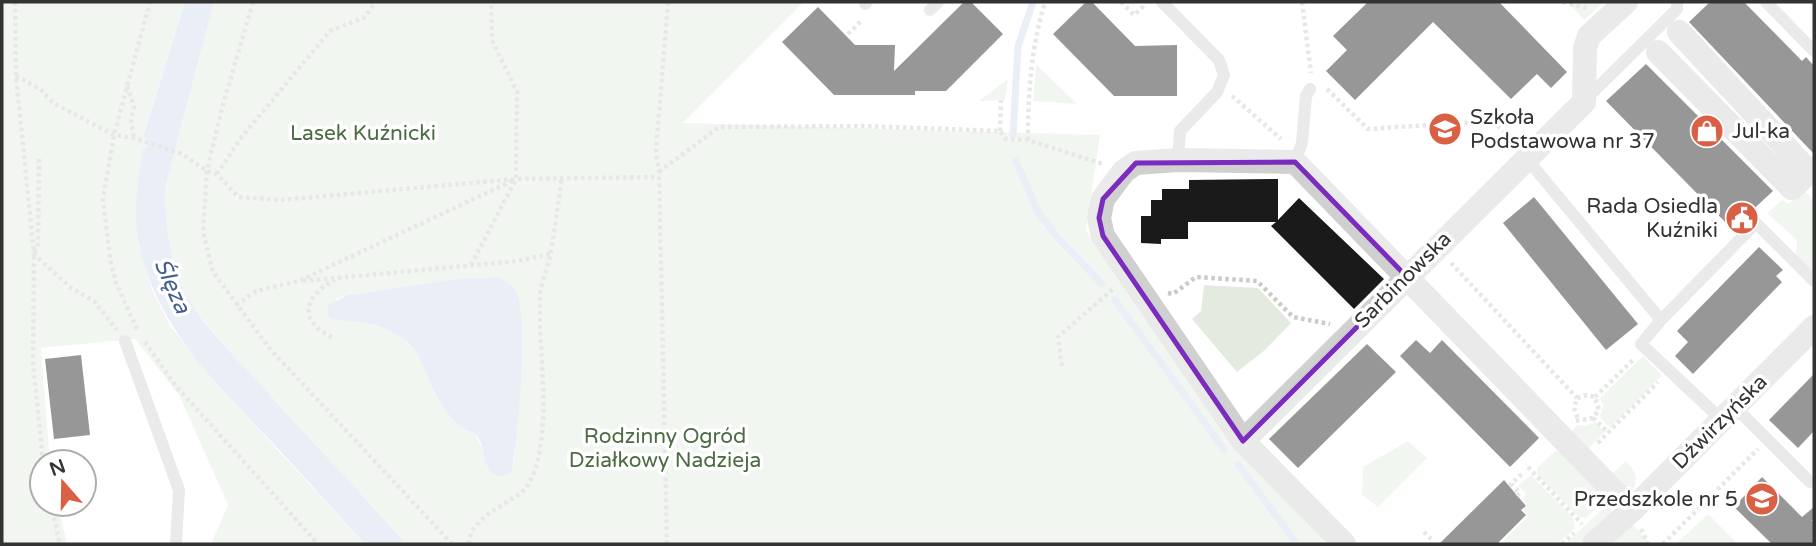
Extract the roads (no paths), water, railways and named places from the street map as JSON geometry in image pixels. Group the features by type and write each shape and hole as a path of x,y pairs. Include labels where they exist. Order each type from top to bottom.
{"street":[{"path":"1584,102 1585,48 1590,36 1626,2"},
{"path":"1684,37 1809,172 1792,188 1663,57 1684,37"},
{"name":"Sarbinowska","path":"1242,441 1407,277 1524,153 1584,102"},
{"path":"1344,544 1242,441 1103,236 1098,218 1103,199 1124,171 1136,163 1296,158 1407,277 1569,428 1582,458 1632,510"},
{"name":"Dźwirzyńska","path":"1588,535 1632,510 1814,327"}],"lane":[{"path":"1584,102 1677,9 1677,2"},
{"path":"1766,2 1814,51"},
{"path":"1159,7 1219,60 1224,75 1221,86 1180,131 1178,160"},
{"path":"1296,158 1302,143 1306,96 1310,89"},
{"path":"1524,153 1661,320"},
{"path":"1810,482 1728,414 1669,370 1641,344 1756,223 1814,281"},
{"path":"125,341 179,490 176,544"}],"water":[{"name":"Ślęza","path":"185,2 214,2 166,184 168,231 179,278 193,305 211,330 406,544 365,544 216,383 177,332 148,276 139,245 136,221 136,197 143,149 149,140 143,137"},
{"path":"500,277 516,291 522,324 514,458 511,472 502,477 489,470 476,435 459,426 444,408 420,359 404,339 370,324 332,319 327,313 328,305 347,295 463,278"}],"waterway":[{"path":"1013,134 1018,46 1033,2"},
{"path":"1016,161 1038,212 1058,238 1102,284"},
{"path":"1115,300 1224,449"},
{"path":"1238,464 1297,544"}],"place":[{"name":"Szkoła Podstawowa nr 37","path":"1445,129"},
{"name":"Jul-ka","path":"1707,131"},
{"name":"Rada Osiedla Kuźniki","path":"1742,218"},
{"name":"Przedszkole nr 5","path":"1762,499"}],"park label":[{"name":"Lasek Kuźnicki","path":"363,133"},
{"name":"Rodzinny Ogród Działkowy Nadzieja","path":"665,448"}]}
